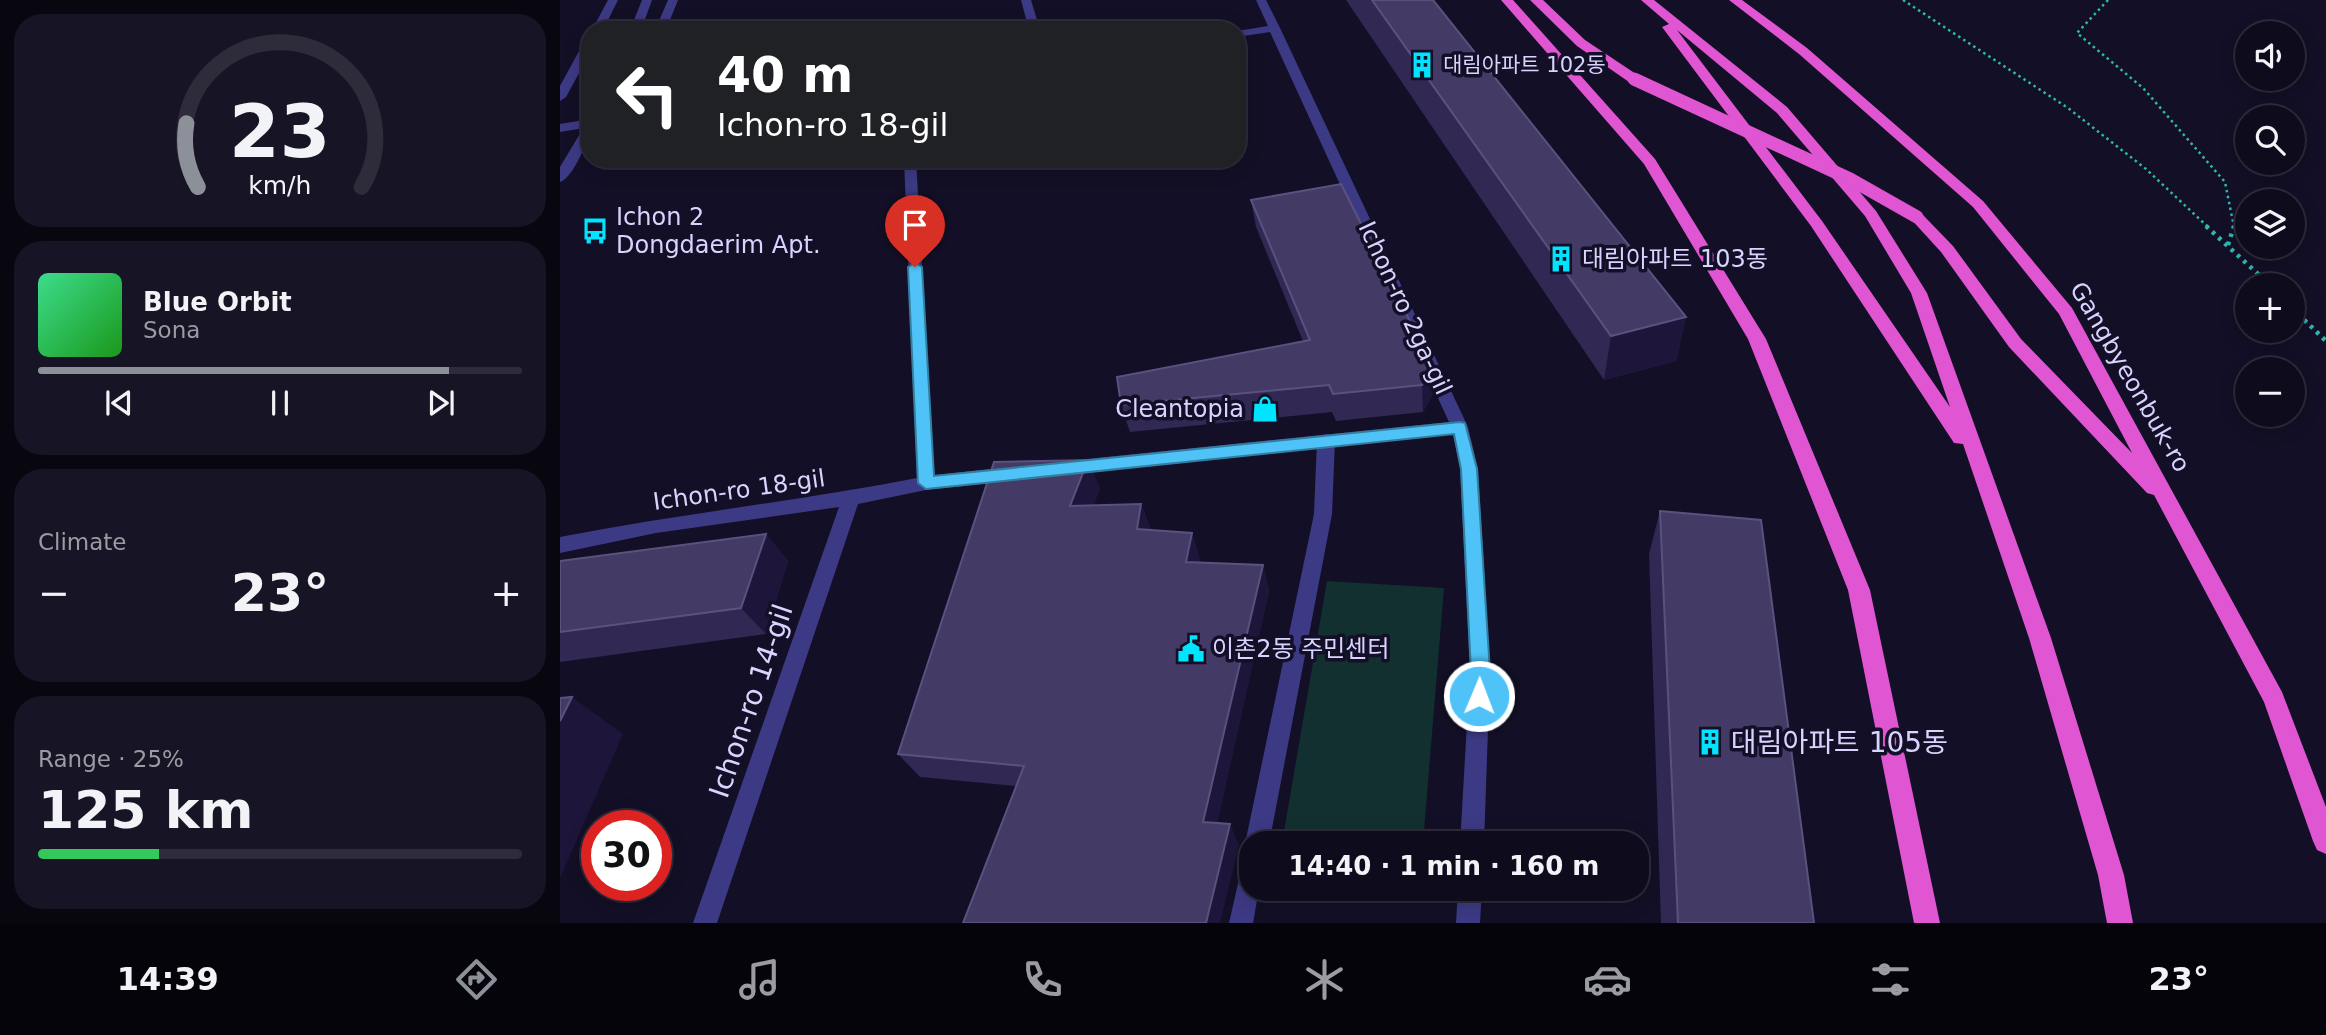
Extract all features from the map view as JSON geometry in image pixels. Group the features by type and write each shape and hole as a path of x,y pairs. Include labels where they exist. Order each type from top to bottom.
{"highway":[{"path":"1507,0 1650,162 1757,339 1859,590 1927,923"},
{"path":"1536,0 1581,43 1634,79 1850,179 1917,218 1947,249 2015,342 2174,509"},
{"path":"1647,0 1817,224 1977,462"},
{"path":"1647,0 1782,110 1871,214 1919,293 2040,638 2111,875 2120,923"},
{"name":"Gangbyeonbuk-ro","path":"1735,0 1803,51 1978,204 2066,312 2274,699 2326,841"}],"street":[{"path":"602,21 613,0"},
{"path":"639,21 647,0"},
{"path":"664,21 673,0"},
{"path":"1026,0 1032,21"},
{"name":"Ichon-ro 2ga-gil","path":"1261,0 1460,427 1469,469 1480,672 1473,831"},
{"path":"1246,33 1275,28"},
{"path":"560,97 581,58"},
{"path":"560,128 581,126"},
{"path":"560,178 581,141"},
{"path":"909,168 926,483"},
{"path":"1050,469 1460,427"},
{"path":"1260,831 1323,514 1326,440"},
{"name":"Ichon-ro 18-gil","path":"560,545 656,526 850,498 926,483 1023,472"},
{"name":"Ichon-ro 14-gil","path":"705,923 850,498"},
{"path":"1241,923 1245,901"},
{"path":"1468,923 1469,901"}],"path":[{"path":"1903,0 2068,108 2146,169 2257,273"},
{"path":"2108,0 2077,33 2143,88 2225,182 2234,226 2228,245"},
{"path":"2305,320 2326,341"}],"green space":[{"path":"1327,581 1444,588 1424,831 1284,831"}],"building":[{"path":"1372,0 1433,0 1686,317 1611,336"},
{"path":"1341,184 1433,367 1422,385 1333,394 1329,385 1121,405 1117,377 1310,340 1251,200"},
{"path":"1088,460 1070,506 1141,504 1137,529 1192,533 1186,562 1263,565 1203,822 1230,824 1206,923 963,923 1024,766 898,754 994,462"},
{"name":"대림아파트 105동","path":"1660,511 1761,520 1814,923 1678,923"},
{"path":"766,534 741,608 560,632 560,561"},
{"path":"572,697 560,721 560,698"}],"place":[{"name":"대림아파트 102동","path":"1422,65"},
{"name":"Ichon 2 Dongdaerim Apt.","path":"595,231"},
{"name":"대림아파트 103동","path":"1561,259"},
{"name":"Cleantopia","path":"1265,409"},
{"name":"이촌2동 주민센터","path":"1191,649"},
{"name":"대림아파트 105동","path":"1710,742"}],"route":[{"path":"915,267 926,483 1460,427 1469,469 1479,696"}]}
